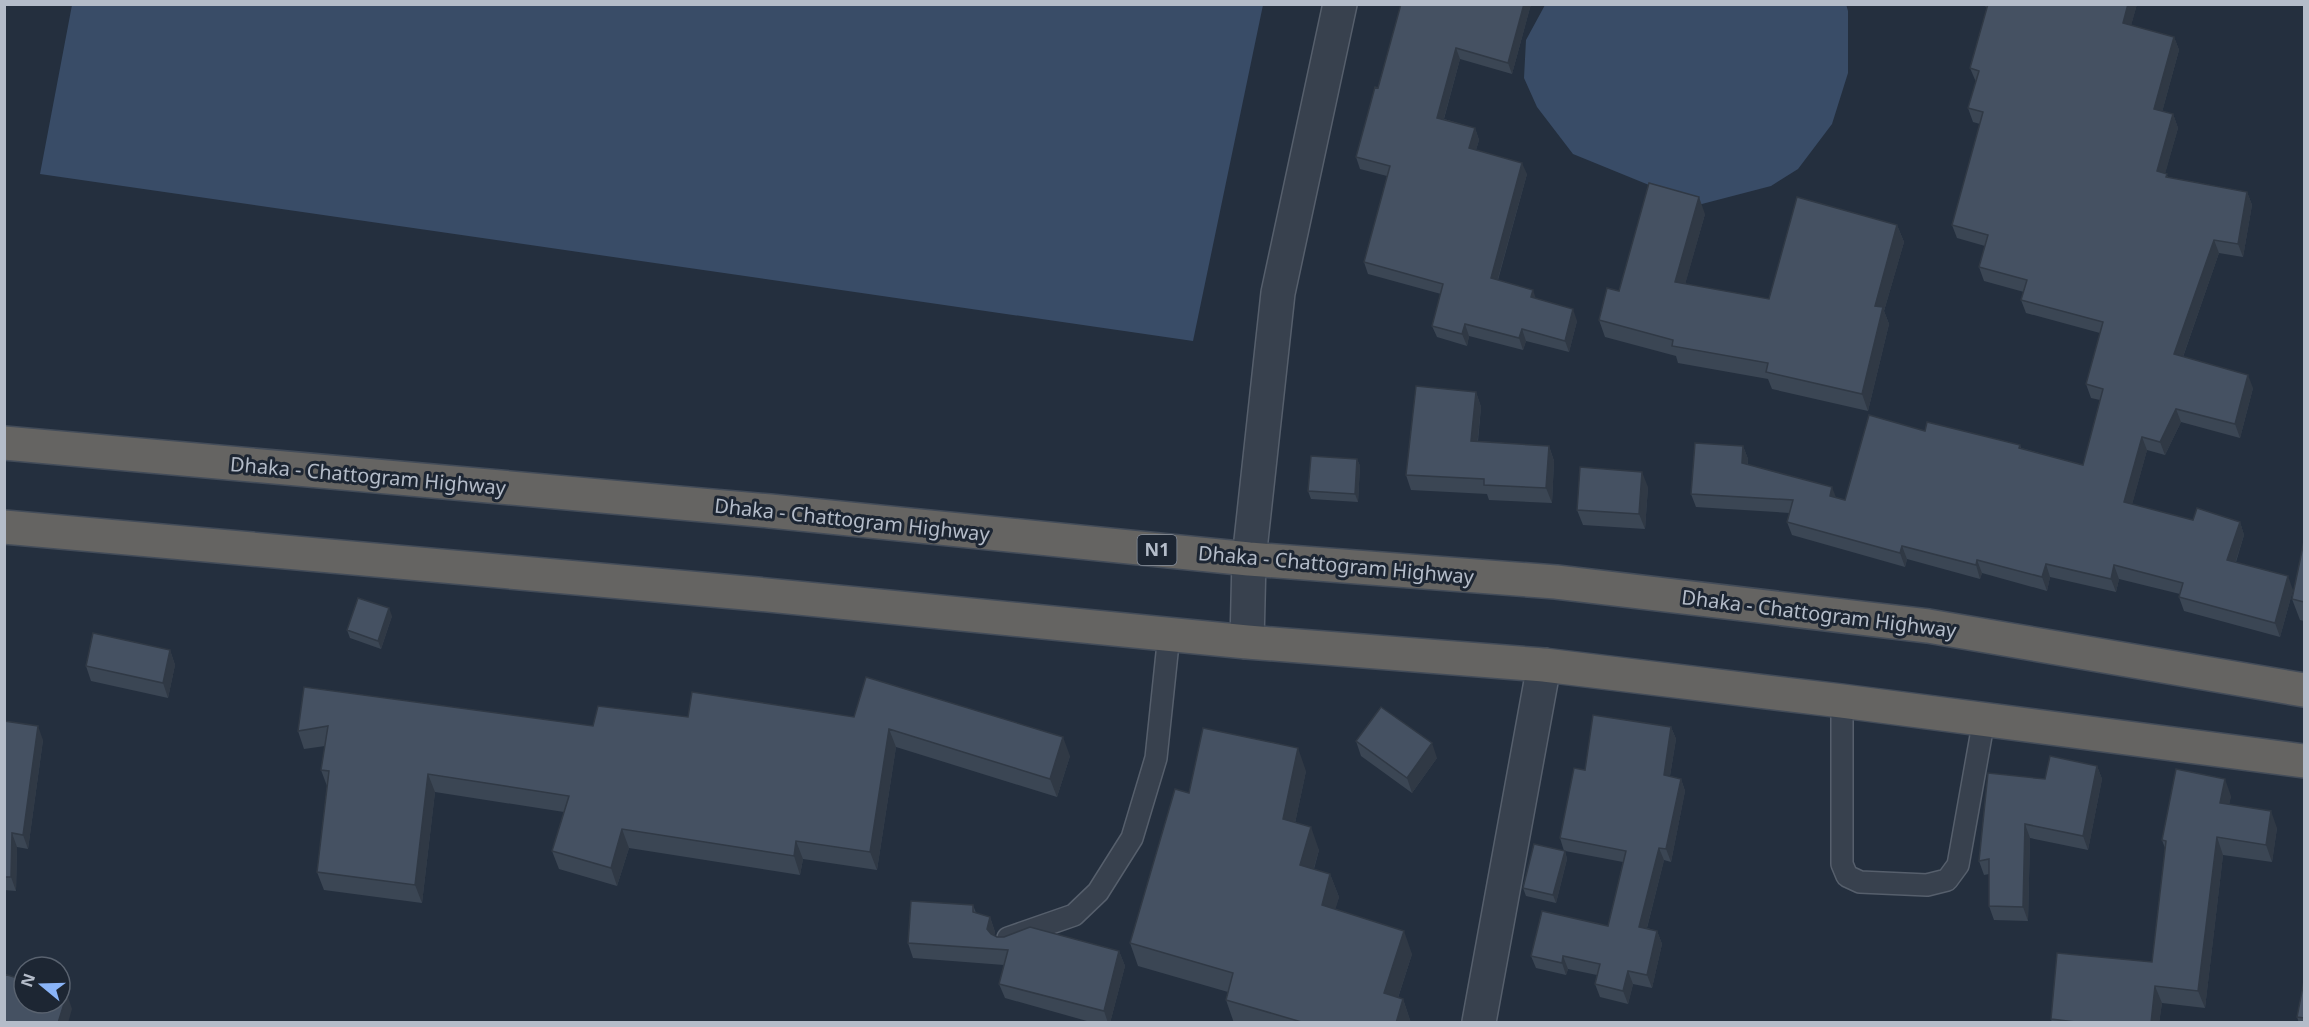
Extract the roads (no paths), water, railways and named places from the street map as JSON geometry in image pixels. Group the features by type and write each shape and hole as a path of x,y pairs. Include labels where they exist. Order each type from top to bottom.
{"highway":[{"name":"Dhaka - Chattogram Highway","path":"4,443 781,512 1249,559 1556,582 1928,626 2304,690"},
{"path":"4,527 1247,642 1544,665 2304,760"}],"street":[{"path":"1247,642 1249,559 1278,293 1340,4"},
{"path":"1479,1023 1544,665"}],"lane":[{"path":"1005,940 1074,915 1098,892 1132,838 1156,758 1169,634"},
{"path":"1842,701 1842,864 1847,876 1860,882 1927,885 1947,880 1958,865 1984,719"}],"water":[{"path":"72,4 1263,5 1193,341 40,174"},
{"path":"1846,4 1848,73 1832,124 1798,169 1771,186 1698,205 1573,154 1537,107 1524,78 1526,40 1545,5"}]}
